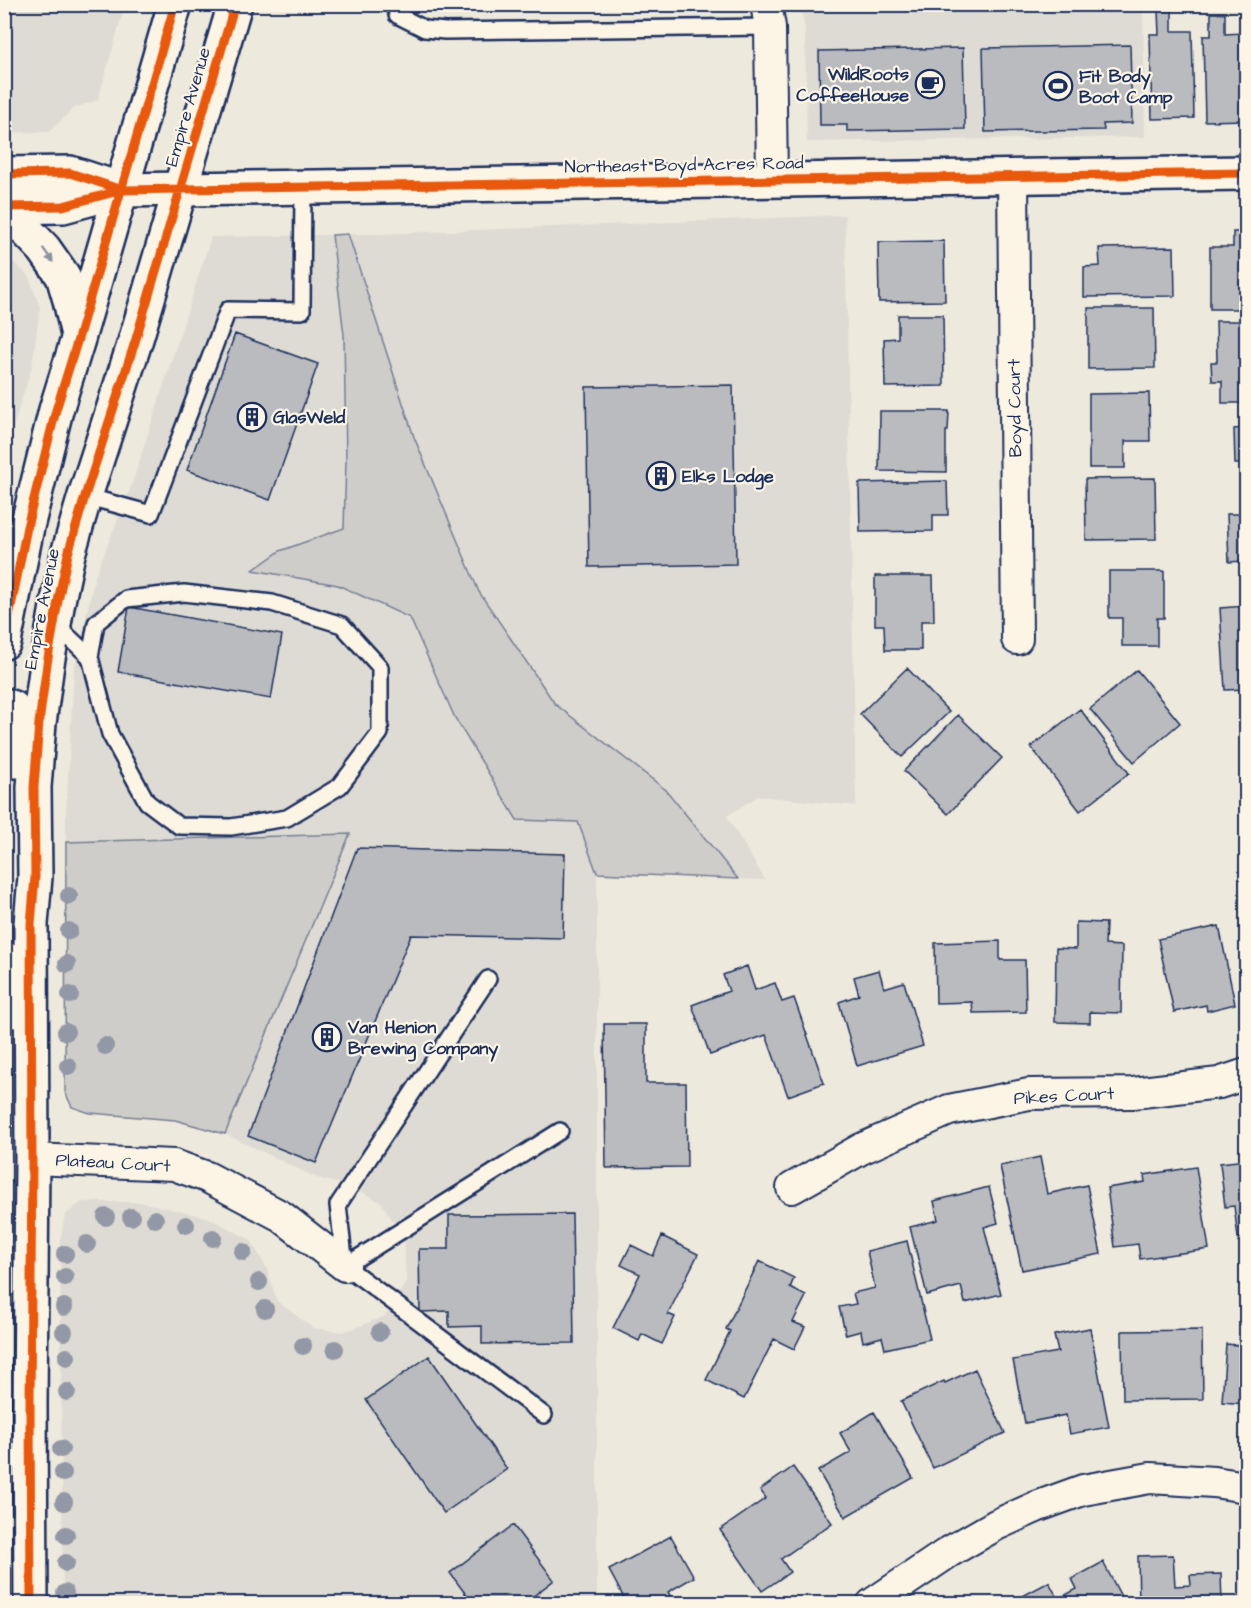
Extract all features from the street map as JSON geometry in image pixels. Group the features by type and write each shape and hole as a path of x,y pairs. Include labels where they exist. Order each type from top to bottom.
{"main road":[{"name":"Empire Avenue","path":"4,642 27,526 56,410 175,4"},
{"name":"Empire Avenue","path":"31,1604 31,924 35,877 34,787 39,723 54,623 68,554 135,342 235,4"},
{"name":"Northeast Boyd Acres Road","path":"4,174 70,173 122,190"},
{"name":"Northeast Boyd Acres Road","path":"4,207 63,206 122,190 1246,173"},
{"path":"4,218 23,227 44,249 63,276 78,339"},
{"path":"4,705 13,708 18,719 15,848 35,877"},
{"path":"4,958 15,988 16,1118 32,1159"}],"street":[{"path":"768,16 772,180"},
{"name":"Boyd Court","path":"1013,176 1017,639"},
{"name":"Pikes Court","path":"792,1188 861,1149 949,1110 1029,1094 1133,1093 1219,1083 1246,1074"},
{"name":"Plateau Court","path":"32,1159 174,1165 207,1177 281,1216 345,1266"},
{"path":"872,1604 949,1552 996,1525 1083,1490 1150,1478 1214,1482 1246,1487"}],"lane":[{"path":"395,4 397,15 425,29 445,31 768,16"},
{"path":"85,496 151,514 228,310 302,311 303,187"},
{"path":"54,623 90,657 110,734 147,802 179,826 231,827 287,818 339,786 380,733 380,667 342,625 272,603 184,593 126,599 96,623 90,657"},
{"path":"488,979 338,1205 345,1266 544,1415"},
{"path":"345,1266 560,1131"}],"shaded area":[{"path":"4,5 125,5 98,100 74,108 49,132 5,133"},
{"path":"801,5 1143,5 1145,137 807,142 805,30"},
{"path":"845,215 856,806 758,796 727,816 765,880 597,874 597,1603 63,1604 60,1241 65,1215 82,1202 140,1202 207,1217 251,1240 266,1267 277,1301 313,1328 344,1332 385,1316 406,1282 404,1239 381,1202 350,1186 317,1178 225,1134 349,834 66,842 74,670 95,576 131,487 211,237 378,234"},
{"path":"348,234 414,437 479,592 555,704 666,790 738,879 597,873 578,822 517,820 455,718 410,618 338,585 253,570 280,551 344,528 346,461 344,335 332,235"},
{"path":"5,255 29,276 40,308 32,366 5,454"},
{"path":"350,834 225,1134 175,1120 90,1113 72,1107 65,1092 66,842"}],"building":[{"path":"1172,10 1172,31 1192,31 1194,118 1152,119 1150,34 1159,34 1158,11"},
{"path":"1211,13 1225,13 1225,34 1244,33 1246,120 1205,121 1203,36 1211,36"},
{"name":"Fit Body Boot Camp","path":"1130,45 1132,123 1103,124 1104,130 985,132 983,48"},
{"path":"963,48 965,129 847,131 847,125 820,125 819,51"},
{"path":"1233,232 1246,232 1246,309 1210,309 1210,247 1233,247"},
{"path":"944,241 945,301 879,302 878,242"},
{"path":"1174,247 1175,296 1084,297 1084,267 1100,266 1099,248"},
{"path":"1088,308 1154,308 1155,368 1088,369"},
{"path":"898,315 943,315 944,386 885,387 884,339 898,338"},
{"path":"1216,321 1246,321 1246,403 1222,403 1222,381 1212,381 1211,362 1217,362"},
{"name":"GlasWeld","path":"235,334 318,364 270,500 187,470"},
{"name":"Elks Lodge","path":"733,385 736,564 589,567 586,387"},
{"path":"1149,393 1150,441 1125,441 1125,468 1089,468 1089,394"},
{"path":"880,411 949,411 948,431 946,431 946,472 879,471"},
{"path":"1246,428 1246,464 1235,464 1234,429"},
{"path":"1155,478 1156,539 1086,540 1085,479"},
{"path":"947,481 948,515 933,515 933,531 860,532 859,483"},
{"path":"1227,514 1246,514 1246,580 1242,580 1242,561 1229,562"},
{"path":"1109,571 1164,571 1164,618 1157,618 1157,646 1122,646 1122,618 1109,618"},
{"path":"875,576 933,576 934,621 921,621 921,650 885,650 884,625 875,625"},
{"path":"1246,606 1246,689 1225,690 1220,608"},
{"path":"129,607 282,635 271,699 118,672"},
{"path":"907,668 949,712 902,757 860,714"},
{"path":"1137,670 1180,723 1134,762 1090,709"},
{"path":"1080,709 1129,773 1080,811 1031,747"},
{"path":"958,715 1002,758 948,814 904,771"},
{"name":"Van Henion Brewing Company","path":"357,848 565,854 563,938 411,935 316,1163 248,1136"},
{"path":"1076,922 1106,923 1105,945 1122,946 1121,1013 1090,1012 1090,1023 1055,1022 1056,948 1076,949"},
{"path":"1219,926 1235,1004 1207,1011 1206,1005 1174,1012 1158,939"},
{"path":"1000,941 1000,960 1025,960 1026,1012 973,1013 972,1002 936,1003 935,943"},
{"path":"747,966 755,990 775,983 782,1002 794,998 824,1083 788,1096 766,1035 710,1055 692,1005 729,991 723,975"},
{"path":"879,970 884,988 904,982 923,1046 857,1066 839,1002 859,995 854,977"},
{"path":"604,1024 646,1024 646,1083 686,1083 687,1167 606,1168"},
{"path":"1040,1157 1047,1194 1087,1185 1101,1254 1022,1270 1000,1166"},
{"path":"1246,1160 1246,1237 1238,1238 1234,1206 1225,1207 1220,1163"},
{"path":"1196,1167 1209,1249 1140,1259 1138,1244 1115,1247 1107,1188 1145,1182 1144,1175"},
{"path":"989,1187 998,1223 984,1227 1001,1294 965,1303 961,1286 927,1295 910,1227 938,1220 934,1201"},
{"path":"572,1214 574,1343 482,1344 482,1326 449,1327 449,1311 420,1312 419,1249 449,1249 449,1215"},
{"path":"662,1236 698,1254 668,1314 675,1317 662,1344 642,1334 639,1341 613,1328 640,1274 621,1265 631,1245 653,1256"},
{"path":"907,1241 930,1339 885,1349 882,1337 863,1342 861,1331 846,1335 839,1307 856,1304 853,1293 875,1288 867,1251"},
{"path":"759,1261 794,1278 790,1288 806,1296 793,1322 805,1327 794,1349 774,1339 744,1399 706,1380 730,1331 726,1329"},
{"path":"1090,1328 1109,1427 1070,1434 1066,1415 1025,1423 1013,1360 1058,1352 1054,1335"},
{"path":"1202,1330 1203,1399 1123,1400 1122,1331"},
{"path":"1226,1344 1246,1346 1246,1404 1222,1402"},
{"path":"429,1356 507,1469 444,1513 366,1400"},
{"path":"975,1369 1005,1433 933,1468 901,1401"},
{"path":"874,1412 913,1478 845,1517 818,1471 851,1452 840,1433"},
{"path":"793,1467 832,1523 781,1559 790,1572 762,1591 720,1530 766,1498 760,1490"},
{"path":"513,1525 554,1580 523,1604 473,1604 450,1573"},
{"path":"671,1536 694,1577 668,1592 675,1604 619,1604 625,1600 609,1570"},
{"path":"1173,1555 1175,1586 1191,1585 1190,1575 1221,1574 1222,1604 1139,1604 1138,1556"},
{"path":"1103,1562 1125,1604 1017,1604 1015,1600 1049,1582 1058,1599 1077,1589 1072,1579"}],"cycle path":[{"path":"4,642 27,527 56,410 175,4"},
{"path":"31,1604 31,924 35,877 34,787 39,723 47,664 68,554 135,342 235,4"},
{"path":"4,174 70,173 122,190"},
{"path":"4,207 63,206 122,190 1246,173"}],"place":[{"name":"WildRoots CoffeeHouse","path":"930,84"},
{"name":"Fit Body Boot Camp","path":"1058,86"},
{"name":"GlasWeld","path":"252,417"},
{"name":"Elks Lodge","path":"661,476"},
{"name":"Van Henion Brewing Company","path":"327,1037"}]}
